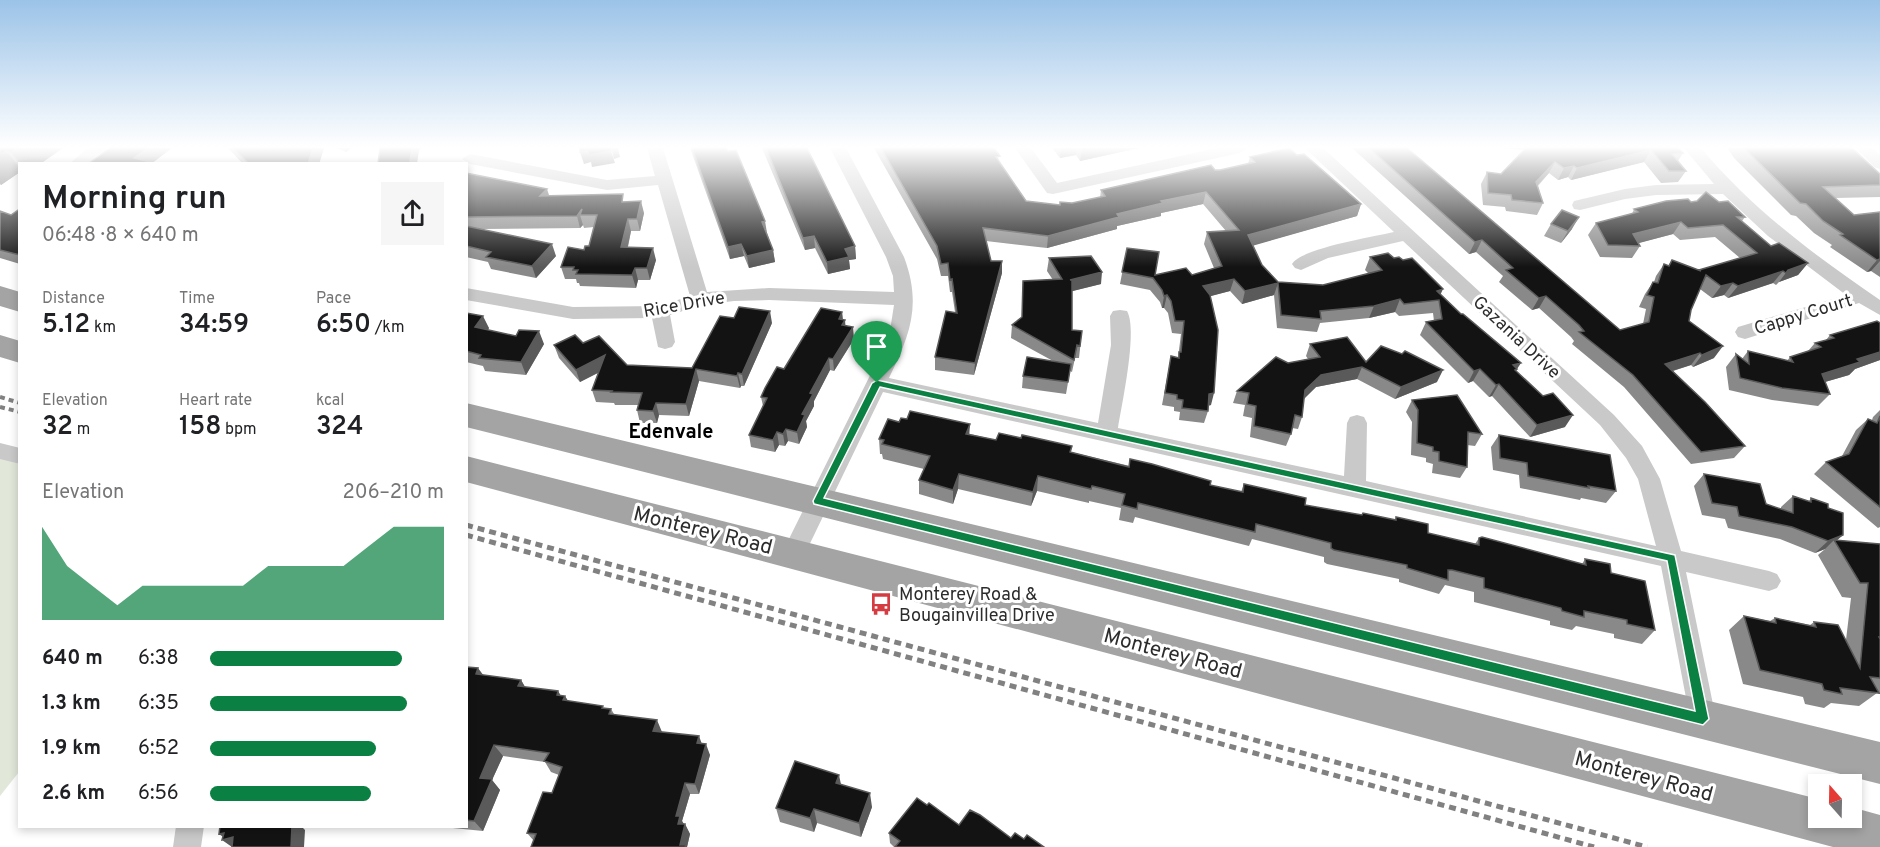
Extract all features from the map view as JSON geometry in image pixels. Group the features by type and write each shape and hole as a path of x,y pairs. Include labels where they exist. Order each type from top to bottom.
{"main road":[{"path":"0,296 18,301"},
{"path":"0,346 18,351"},
{"path":"468,415 1880,764"},
{"name":"Monterey Road","path":"468,469 1880,837"}],"street":[{"path":"666,188 700,299"},
{"path":"794,553 898,337 904,299 903,276 859,188"},
{"name":"Gazania Drive","path":"1355,188 1607,420 1634,452 1649,478 1671,558 1703,719"},
{"path":"1580,205 1625,194 1656,190 1727,189 1783,240 1880,309"},
{"path":"1301,264 1323,254 1406,235"},
{"name":"Rice Drive","path":"468,294 573,313 660,312 700,299 769,294 904,299"},
{"name":"Cappy Court","path":"1745,332 1862,296"},
{"path":"660,312 665,342"},
{"path":"1107,432 1121,345 1120,316"},
{"path":"877,383 1355,487 1769,581"},
{"path":"1355,487 1357,423"},
{"path":"0,451 18,456"},
{"path":"188,847 190,828"}],"shaded area":[{"path":"0,458 18,463 18,773 0,796"}],"building":[{"path":"468,188 547,189 540,196 623,194 622,202 641,201 637,219 628,219 621,247 653,248 647,268 635,268 632,275 576,274 578,270 573,270 574,267 561,267 568,247 584,250 585,246 589,246 597,215 580,215 582,209 577,216 468,217"},
{"path":"706,188 751,188 765,221 762,222 773,250 747,256 741,244 728,247"},
{"path":"782,188 826,188 855,246 845,249 849,257 827,262 814,236 803,238"},
{"path":"904,188 1017,188 1026,201 1060,205 1060,202 1072,203 1105,196 1101,190 1112,188 1342,188 1361,204 1248,235 1262,265 1278,282 1323,285 1382,270 1370,257 1388,253 1394,258 1399,257 1403,260 1412,258 1443,289 1437,291 1461,314 1521,363 1513,365 1517,369 1515,370 1543,396 1553,393 1573,415 1537,425 1499,384 1496,385 1480,369 1474,371 1426,322 1442,319 1439,300 1404,304 1400,299 1374,306 1320,311 1321,319 1281,315 1278,283 1245,291 1234,279 1203,286 1210,295 1218,330 1214,393 1209,394 1208,411 1182,408 1183,400 1177,399 1177,395 1165,393 1171,356 1179,358 1179,352 1181,352 1184,321 1175,321 1171,301 1167,295 1164,296 1153,278 1122,272 1127,248 1159,252 1155,275 1186,268 1192,275 1222,266 1207,232 1239,230 1206,192 1161,201 1163,203 1117,214 1119,217 1048,236 983,228 991,261 1002,261 975,363 935,357 946,311 957,313 948,263 941,264 937,246"},
{"path":"1414,188 1453,188 1620,330 1649,322 1654,297 1647,295 1653,282 1658,283 1664,264 1669,266 1672,260 1701,271 1699,270 1757,253 1723,225 1688,228 1681,222 1633,234 1640,246 1608,245 1596,223 1638,212 1634,209 1666,201 1688,199 1691,202 1697,201 1706,192 1719,202 1728,201 1745,217 1737,217 1771,246 1779,243 1808,263 1788,270 1786,273 1783,271 1738,286 1733,283 1721,286 1706,275 1691,310 1689,321 1723,346 1702,355 1700,353 1665,364 1705,402 1745,446 1701,452 1633,375 1579,332 1584,331 1546,296 1539,298 1506,270 1513,268 1482,240 1475,242"},
{"path":"1488,188 1538,188 1543,203 1512,200 1511,195 1488,193"},
{"path":"1784,188 1824,188 1854,215 1880,212 1880,259 1877,260 1840,235 1843,234 1823,221 1806,204 1800,203"},
{"path":"18,210 18,254 0,250 0,211 11,215"},
{"path":"1562,210 1579,217 1568,231 1551,224"},
{"path":"468,226 552,244 532,266 486,257 491,252 468,246"},
{"path":"1091,256 1102,272 1070,280 1072,280 1072,330 1082,331 1080,346 1077,345 1074,360 1012,325 1022,317 1023,281 1062,279 1049,258"},
{"path":"739,307 770,311 742,374 738,373 737,376 696,369 686,404 656,403 653,411 637,410 642,393 592,390 605,355 576,370 554,345 575,335 583,343 599,336 627,365 692,368 720,316 734,318"},
{"path":"821,308 842,312 839,319 845,320 842,325 853,327 833,359 829,358 810,393 813,394 802,414 805,415 797,432 786,429 783,434 777,432 773,440 749,435 767,398 761,397 765,388 777,367 784,369"},
{"path":"468,313 483,316 475,327 516,336 519,330 539,331 521,362 479,358 481,355 468,352"},
{"path":"1877,321 1880,323 1880,352 1857,359 1860,362 1822,374 1830,394 1782,388 1740,378 1736,354 1749,364 1748,351 1793,362 1790,357 1821,347 1815,343 1834,338 1830,335"},
{"path":"1347,337 1366,362 1381,346 1402,354 1405,351 1443,370 1401,387 1362,367 1321,375 1305,390 1302,417 1295,415 1291,434 1254,426 1256,406 1247,404 1249,393 1237,391 1276,357 1288,363 1320,357 1310,344"},
{"path":"1027,357 1071,364 1068,382 1023,376"},
{"path":"1457,395 1482,434 1468,432 1467,467 1439,461 1439,452 1433,451 1433,447 1417,443 1418,410 1412,400"},
{"path":"910,411 970,424 966,434 996,440 999,433 1021,438 1022,435 1072,446 1070,452 1129,467 1130,459 1152,464 1211,481 1210,485 1243,492 1244,484 1306,498 1305,505 1396,520 1396,517 1428,524 1428,533 1479,545 1479,538 1482,537 1586,565 1585,559 1610,564 1611,573 1645,581 1655,630 1627,624 1627,620 1584,611 1584,617 1562,611 1561,608 1484,588 1484,578 1448,570 1448,580 1407,568 1407,565 1334,550 1331,548 1331,543 1256,524 1255,532 1138,503 1137,509 1122,505 1125,494 1092,486 1091,489 1038,476 1033,492 959,474 953,490 919,480 930,456 882,444 884,440 879,439 888,419 899,422 901,418 907,419"},
{"path":"1880,416 1880,507 1826,462 1849,454 1868,419 1877,423"},
{"path":"1499,435 1610,455 1616,491 1528,476 1527,463 1500,458"},
{"path":"1704,474 1760,484 1766,504 1793,513 1793,496 1811,502 1811,498 1828,504 1828,508 1843,513 1843,535 1828,541 1792,527 1739,516 1737,507 1712,503"},
{"path":"1834,540 1880,544 1880,678 1870,677 1879,693 1840,688 1842,694 1824,690 1822,684 1760,670 1744,616 1776,623 1775,618 1816,627 1814,622 1838,625 1860,668 1868,583 1860,583"},
{"path":"468,667 478,668 476,674 521,680 518,686 558,691 557,695 565,696 563,700 603,706 602,708 611,709 609,714 657,720 653,731 699,736 697,743 706,744 695,784 685,783 676,816 680,816 678,824 685,824 680,845 686,845 685,847 531,847 536,834 527,833 543,792 552,793 562,767 544,761 549,753 494,745 480,778 492,779 474,821 468,820"},
{"path":"795,761 839,775 836,783 870,793 859,823 814,809 810,818 776,808"},
{"path":"917,798 927,805 929,803 959,825 970,810 1011,838 1015,833 1024,839 1027,835 1044,847 895,847 900,841 889,833"},
{"path":"220,828 292,828 291,847 232,847 233,837 222,840 224,833 219,834"}],"railway":[{"path":"0,397 18,402"},
{"path":"0,407 18,412"},
{"path":"468,526 1647,847"},
{"path":"468,536 1594,847"}],"place":[{"name":"Monterey Road & Bougainvillea Drive","path":"881,604"}],"district":[{"name":"Edenvale","path":"671,431"}],"route":[{"path":"877,383 1671,558 1703,719 818,501 877,383"}]}
